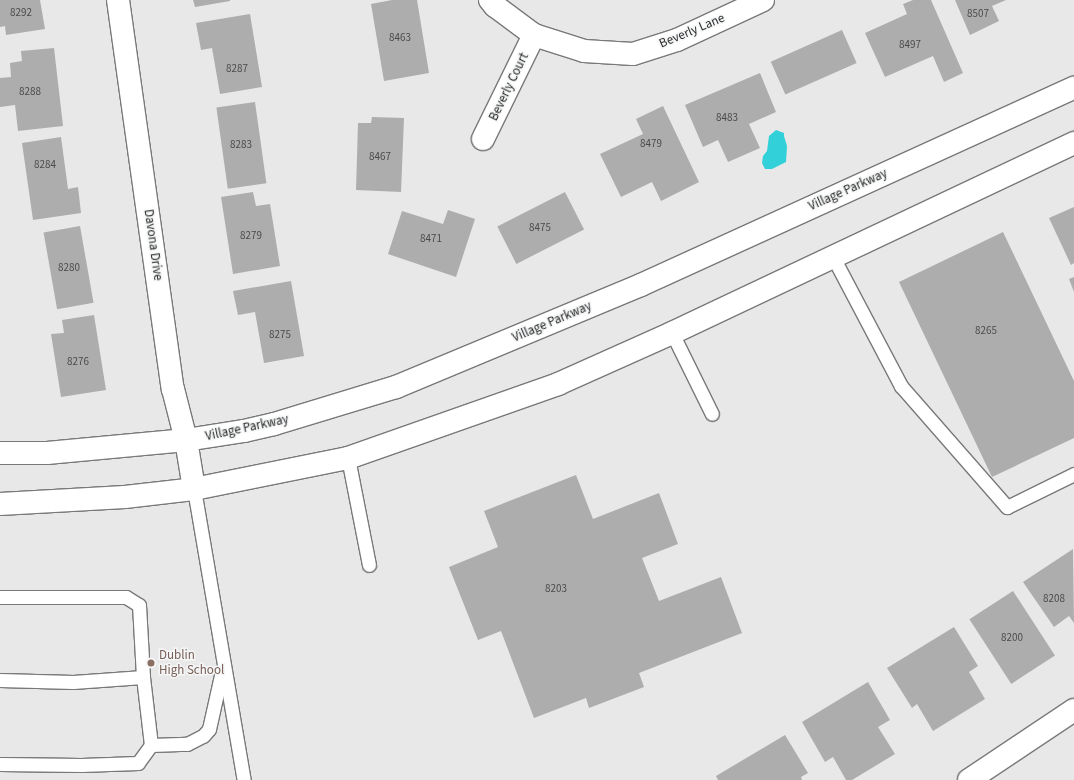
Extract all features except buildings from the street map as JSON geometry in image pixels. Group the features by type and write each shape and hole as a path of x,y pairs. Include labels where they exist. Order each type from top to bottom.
{"street":[{"name":"Davona Drive","path":"118,0 173,389 186,440 194,489"},
{"name":"Beverly Lane","path":"490,0 495,6 534,35 584,51 633,54 677,40 762,0"},
{"name":"Beverly Court","path":"484,139 534,35"},
{"name":"Village Parkway","path":"0,453 47,453 186,440 244,431 274,424 396,387 641,285 1074,88"},
{"path":"0,504 125,497 194,489 348,458 558,384 672,333 1074,143"},
{"path":"969,780 1074,710"}],"lane":[{"path":"833,257 901,386 1007,507 1074,474"},
{"path":"672,333 712,414"},
{"path":"348,458 369,565"},
{"path":"194,489 244,780"},
{"path":"0,597 126,597 139,606 143,677 151,745 138,763 81,765 0,764"},
{"path":"151,745 187,744 203,736 209,729 224,665"},
{"path":"0,680 73,682 143,677"}],"water":[{"path":"776,130 784,133 787,146 786,162 772,169 765,169 762,163 763,156 767,151 769,136"}],"place":[{"name":"Dublin High School","path":"151,663"}]}
